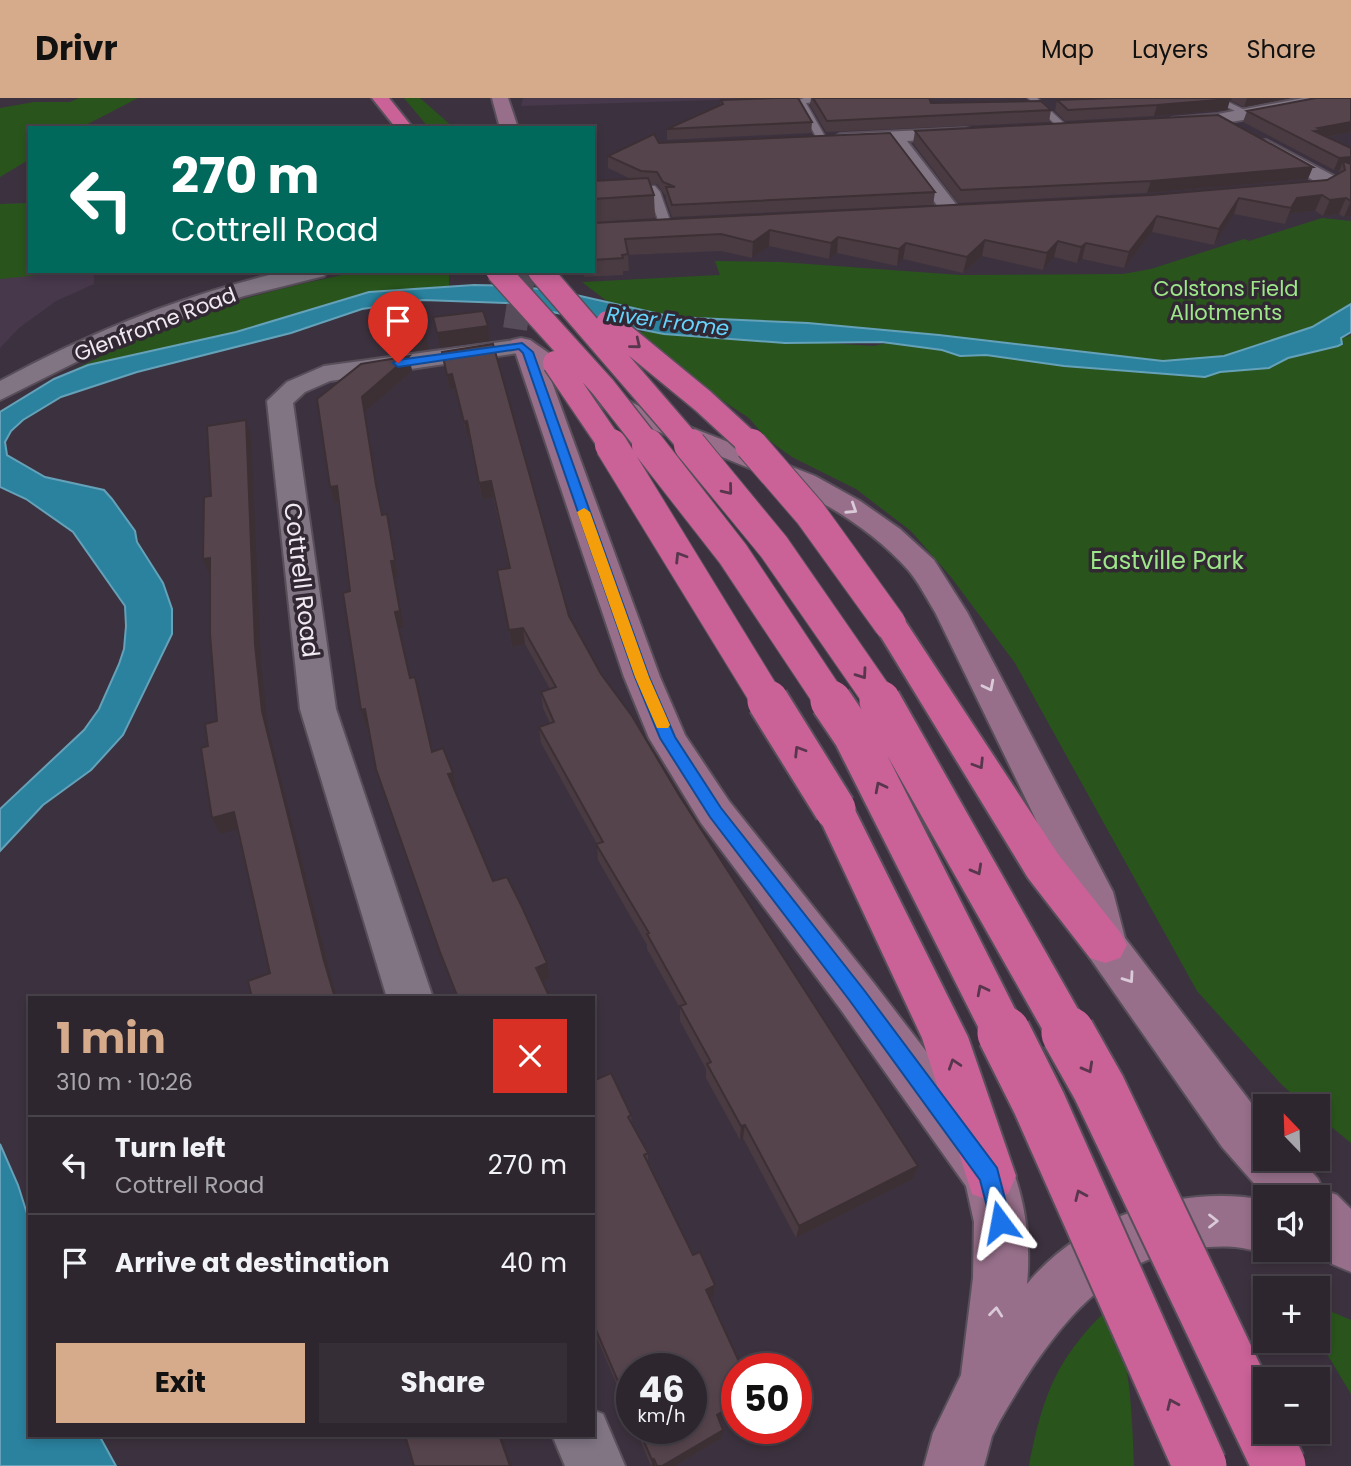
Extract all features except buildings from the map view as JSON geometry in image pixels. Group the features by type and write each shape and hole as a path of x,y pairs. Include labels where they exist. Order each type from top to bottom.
{"highway":[{"path":"380,98 403,126"},
{"path":"498,273 532,331 606,438 835,809 945,1037 989,1175"},
{"path":"499,273 603,387 725,543 853,735 1039,1103 1200,1466"},
{"path":"544,273 651,397 774,547 894,719 1099,1088 1279,1466"},
{"path":"545,273 705,400 759,453 821,526 890,624 1043,866 1105,945"}],"main road":[{"path":"500,98 508,126"},
{"path":"522,342 580,386 640,417 805,482 850,507 889,535 923,567 951,611 1092,892 1105,945 1240,1130 1289,1185"},
{"path":"522,342 642,677 668,738 715,812 857,996 989,1175 1000,1222 1000,1278 989,1380"},
{"path":"566,463 574,442 582,435 592,429 640,417"},
{"path":"952,1461 989,1380 1065,1282 1104,1252 1152,1229 1189,1221 1232,1221 1253,1224"},
{"path":"1330,1225 1351,1245"},
{"path":"1330,1248 1351,1259"}],"street":[{"path":"1154,124 1218,119 1329,98"},
{"path":"1218,119 1325,176 1327,183 1311,189 1264,193"},
{"path":"1038,130 1071,128"},
{"path":"796,141 986,132"},
{"path":"895,136 952,212"},
{"path":"931,213 976,211"},
{"path":"642,227 691,225"},
{"name":"Glenfrome Road","path":"0,392 63,360 184,310 242,290 308,273"},
{"name":"Cottrell Road","path":"409,996 318,709 280,401 296,387 324,374 522,342"},
{"path":"583,1437 595,1466"}],"lane":[{"path":"822,140 800,101 840,98"},
{"path":"1032,98 1071,128"},
{"path":"1213,98 1248,114"},
{"path":"595,190 651,188 655,192 666,226"}],"shaded area":[{"path":"523,98 776,98 521,106"},
{"path":"28,203 28,273 94,273 94,284 56,301 19,328 0,348 0,204"}],"green space":[{"path":"79,98 138,98 84,126 28,126 28,160 0,177 0,108 34,102 70,102"},
{"path":"404,98 420,98 452,126 427,126"},
{"path":"28,203 28,273 59,273 0,279 0,204"},
{"name":"Colstons Field Allotments","path":"1322,218 1351,221 1351,304 1312,327 1224,356 1163,361 808,323 673,317 612,305 582,282 720,275 715,261 780,262 960,275 1123,274 1151,269 1244,239 1249,241"},
{"path":"351,273 449,273 449,287 378,292 236,332 73,370 198,315 270,292"},
{"name":"Eastville Park","path":"632,331 874,346 886,343 1163,368 1339,334 1347,337 1351,335 1351,1143 1330,1126 1330,1094 1292,1094 1197,991 1015,663 951,577 911,531 856,489 792,457 767,439 749,418 679,372"},
{"path":"1111,1306 1126,1366 1134,1466 1029,1466 1040,1418 1055,1378 1077,1342"},
{"path":"1330,1311 1351,1320 1351,1394 1326,1353 1330,1353"}],"water":[{"name":"River Frome","path":"474,285 518,286 567,293 673,317 808,323 1163,361 1224,356 1312,327 1351,304 1351,332 1341,338 1342,344 1338,346 1288,358 1269,368 1220,372 1205,377 1064,366 986,355 960,356 942,350 882,342 785,343 664,334 506,303 423,300 362,309 291,333 137,372 61,397 23,420 11,431 5,442 7,455 45,477 104,490 135,531 137,542 163,583 172,609 172,634 123,735 91,770 43,805 0,851 0,809 84,730 99,709 124,649 126,626 125,606 73,532 26,499 0,487 0,412 54,379 88,365 236,332 369,292"},
{"path":"0,1144 28,1217 28,1437 100,1437 116,1466 0,1466"}],"tunnel":[{"path":"515,329 524,273"}],"slow traffic":[{"path":"584,512 642,677 662,725"}],"route":[{"path":"398,363 522,346 528,352 642,677 668,738 715,812 857,996 989,1175 1000,1222"}]}
